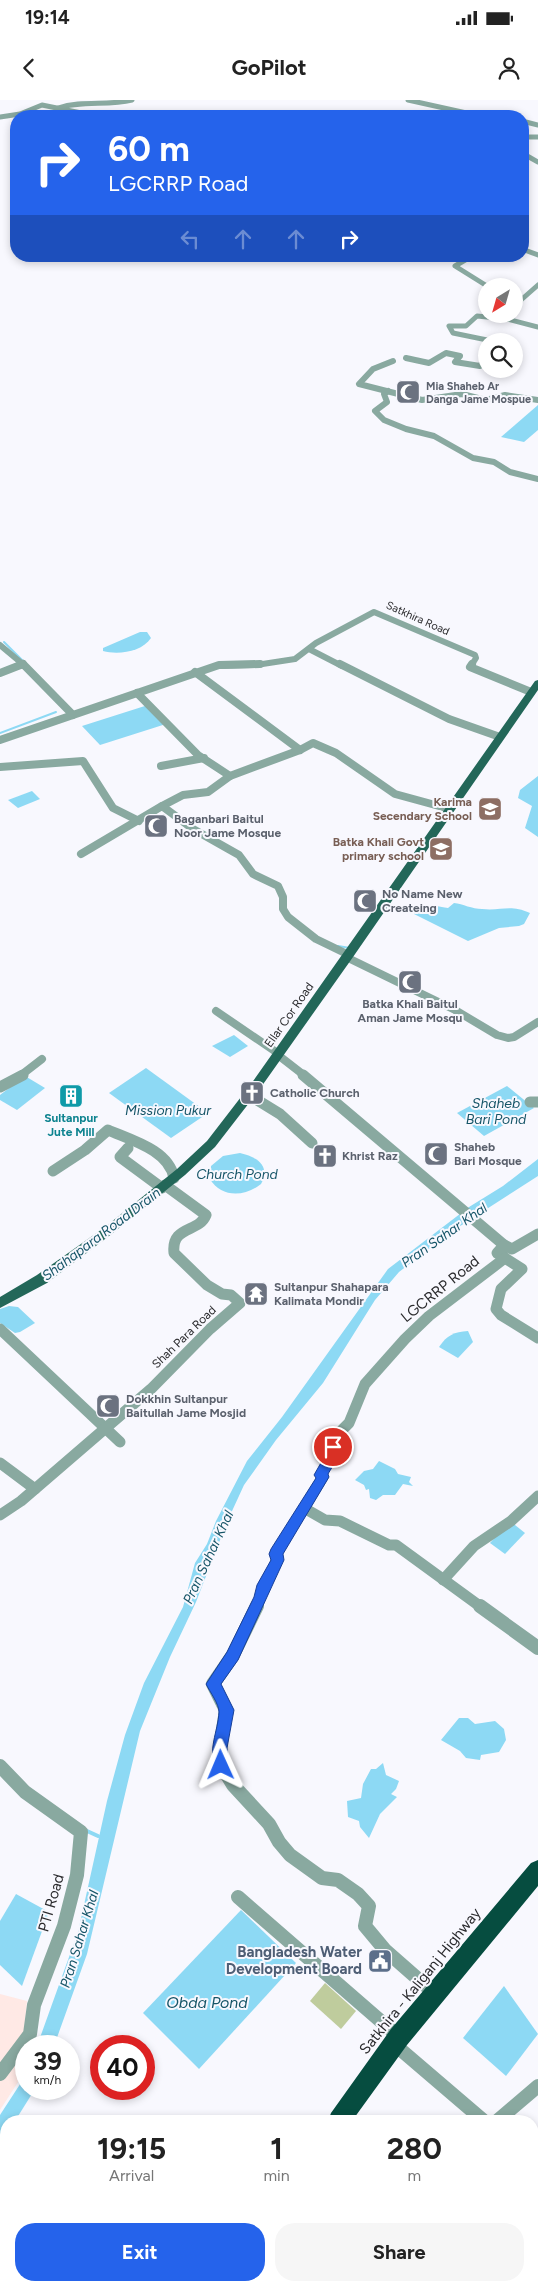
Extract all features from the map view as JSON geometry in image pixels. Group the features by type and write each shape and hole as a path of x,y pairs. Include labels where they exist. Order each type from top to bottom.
{"highway":[{"name":"Satkhira - Kaliganj Highway","path":"344,2115 396,2041 538,1870"}],"main road":[{"name":"Ellar Cor Road","path":"0,1303 42,1279 109,1230 167,1184 211,1144 278,1055 535,687"}],"street":[{"path":"58,108 66,103 120,104 132,100"},
{"path":"408,100 453,110"},
{"path":"31,110 42,106 68,110"},
{"path":"462,262 455,266 478,280"},
{"path":"523,294 538,285"},
{"path":"478,316 466,326 449,326 453,333 478,338"},
{"path":"523,321 538,327"},
{"path":"406,358 429,363 446,353 460,356 455,362 478,366"},
{"path":"393,361 381,364 365,374 359,384 422,400 462,394 486,400 496,395 514,395 538,400"},
{"path":"388,391 384,394 387,402 375,411 384,420 406,430 434,436 473,458 494,462 510,472 538,479"},
{"name":"Satkhira Road","path":"0,740 219,665 256,665 295,660 316,643 374,612 474,655 476,658 470,667 535,687"},
{"path":"0,645 24,664 73,715"},
{"path":"309,649 449,719 500,737"},
{"path":"0,673 24,664"},
{"path":"196,672 300,750"},
{"path":"137,693 198,755 230,776"},
{"path":"81,854 115,832 139,821 183,795 208,792 230,776 300,750 313,743 322,745 362,770 395,794 450,809"},
{"path":"160,766 204,758"},
{"path":"0,767 63,764 82,761 113,808 139,821"},
{"path":"162,806 194,829 239,855 253,874 278,886 283,897 283,909 292,921 316,939 455,1010 497,1035 508,1038 514,1037 538,1022"},
{"path":"216,1011 278,1055 380,1137 431,1184 477,1222 522,1269 500,1289 496,1309 501,1315 538,1338"},
{"path":"0,1087 25,1074 42,1059"},
{"path":"249,1095 280,1114 312,1143"},
{"path":"53,1171 85,1150 108,1130 147,1146 172,1167 167,1184 120,1157 128,1148"},
{"name":"Shah Para Road","path":"0,1514 35,1489 151,1389 210,1329 240,1303 231,1295 224,1295 203,1283 182,1258 174,1253 172,1246 178,1234 204,1220 206,1214 167,1184"},
{"path":"504,1251 512,1249 538,1234"},
{"name":"LGCRRP Road","path":"434,1993 385,1950 365,1926 368,1906 358,1894 338,1880 322,1878 290,1855 279,1842 269,1824 233,1784 221,1765 220,1748 226,1710 213,1684 233,1655 238,1640 261,1597 264,1585 269,1579 277,1560 276,1554 323,1477 321,1475 332,1454 333,1447 329,1444 349,1423 365,1384 405,1339 429,1316 504,1251"},
{"path":"0,1329 120,1442"},
{"path":"0,1463 35,1489"},
{"path":"443,1580 474,1546 511,1520 538,1496"},
{"path":"304,1508 325,1520 340,1521 389,1545 396,1545 538,1648"},
{"name":"PTI Road","path":"0,1766 25,1792 81,1832 77,1875 64,1926 34,2005 30,2034 0,2074"},
{"path":"238,1897 477,2115"},
{"path":"504,2115 538,2086"}],"shaded area":[{"path":"0,1994 27,2001 24,2032 22,2035 15,2035 15,2048 12,2053 15,2056 15,2087 0,2110"}],"green space":[{"path":"325,1983 356,2011 341,2029 310,2001"}],"water":[{"path":"538,405 538,430 524,442 501,437"},
{"path":"140,632 147,632 151,638 142,646 116,653 103,651 103,648"},
{"path":"148,705 166,724 100,745 82,726"},
{"path":"538,776 538,837 525,828 532,806 518,798 520,790"},
{"path":"32,791 40,799 18,808 8,800"},
{"path":"454,903 478,909 511,908 530,913 524,924 499,928 468,941 414,914 420,907 448,908"},
{"path":"234,1035 248,1046 230,1057 212,1046"},
{"name":"Mission Pukur","path":"146,1068 208,1113 171,1138 109,1093"},
{"path":"25,1076 45,1088 17,1110 0,1100 0,1095"},
{"name":"Shaheb Bari Pond","path":"507,1086 534,1108 484,1136 457,1113"},
{"name":"Church Pond","path":"240,1153 252,1157 261,1163 264,1178 261,1184 241,1193 234,1194 220,1190 210,1179 211,1166 223,1156"},
{"name":"Pran Sahar Khal","path":"538,1159 538,1176 451,1232 399,1272 375,1300 323,1383 276,1440 244,1485 140,1731 87,1954 58,2035 41,2035 78,1932 107,1801 125,1735 144,1683 183,1607 195,1563 207,1544 216,1521 247,1461 282,1417 388,1269 469,1207 503,1186"},
{"path":"9,1306 18,1307 35,1323 15,1333 0,1323 0,1309"},
{"path":"468,1331 473,1342 458,1358 439,1347 451,1335"},
{"path":"379,1461 395,1469 398,1474 411,1477 409,1482 413,1486 403,1484 395,1495 383,1495 376,1500 370,1498 369,1489 366,1490 364,1485 355,1480 364,1471 373,1469"},
{"path":"510,1521 525,1533 505,1554 490,1543"},
{"path":"459,1718 468,1718 475,1724 495,1721 504,1729 506,1740 499,1752 481,1755 480,1760 466,1758 460,1751 441,1740"},
{"path":"383,1763 386,1775 399,1781 396,1789 391,1794 397,1797 380,1814 369,1838 360,1827 359,1821 348,1817 347,1801 361,1798 363,1784 371,1769 376,1769"},
{"path":"16,1894 49,1912 22,1986 0,1965 0,1921"},
{"name":"Obda Pond","path":"241,1910 296,1963 199,2069 143,2013"},
{"path":"504,1986 538,2034 506,2076 463,2038"},
{"path":"15,2092 15,2100 28,2100 19,2115 0,2115"}],"waterway":[{"path":"4,642 23,661"},
{"path":"0,733 56,712"},
{"path":"338,946 350,948"},
{"path":"87,1831 98,1836"}],"place":[{"name":"Mia Shaheb Ar Danga Jame Mospue","path":"408,392"},
{"name":"Karima Secendary School","path":"490,809"},
{"name":"Baganbari Baitul Noor Jame Mosque","path":"156,826"},
{"name":"Batka Khali Govt primary school","path":"441,849"},
{"name":"No Name New Createing","path":"365,901"},
{"name":"Batka Khali Baitul Aman Jame Mosqu","path":"410,982"},
{"name":"Catholic Church","path":"252,1093"},
{"name":"Sultanpur Jute Mill","path":"71,1096"},
{"name":"Shaheb Bari Mosque","path":"436,1154"},
{"name":"Khrist Raz","path":"325,1156"},
{"name":"Sultanpur Shahapara Kalimata Mondir","path":"256,1294"},
{"name":"Dokkhin Sultanpur Baitullah Jame Mosjid","path":"108,1406"},
{"name":"Bangladesh Water Development Board","path":"380,1961"}],"route":[{"path":"221,1765 220,1748 226,1710 213,1684 233,1655 238,1640 252,1618 264,1585 269,1579 277,1560 276,1554 323,1477 321,1475 332,1454 333,1447"}],"water label":[{"name":"Shahapara Road Drain","path":"101,1234"}]}
